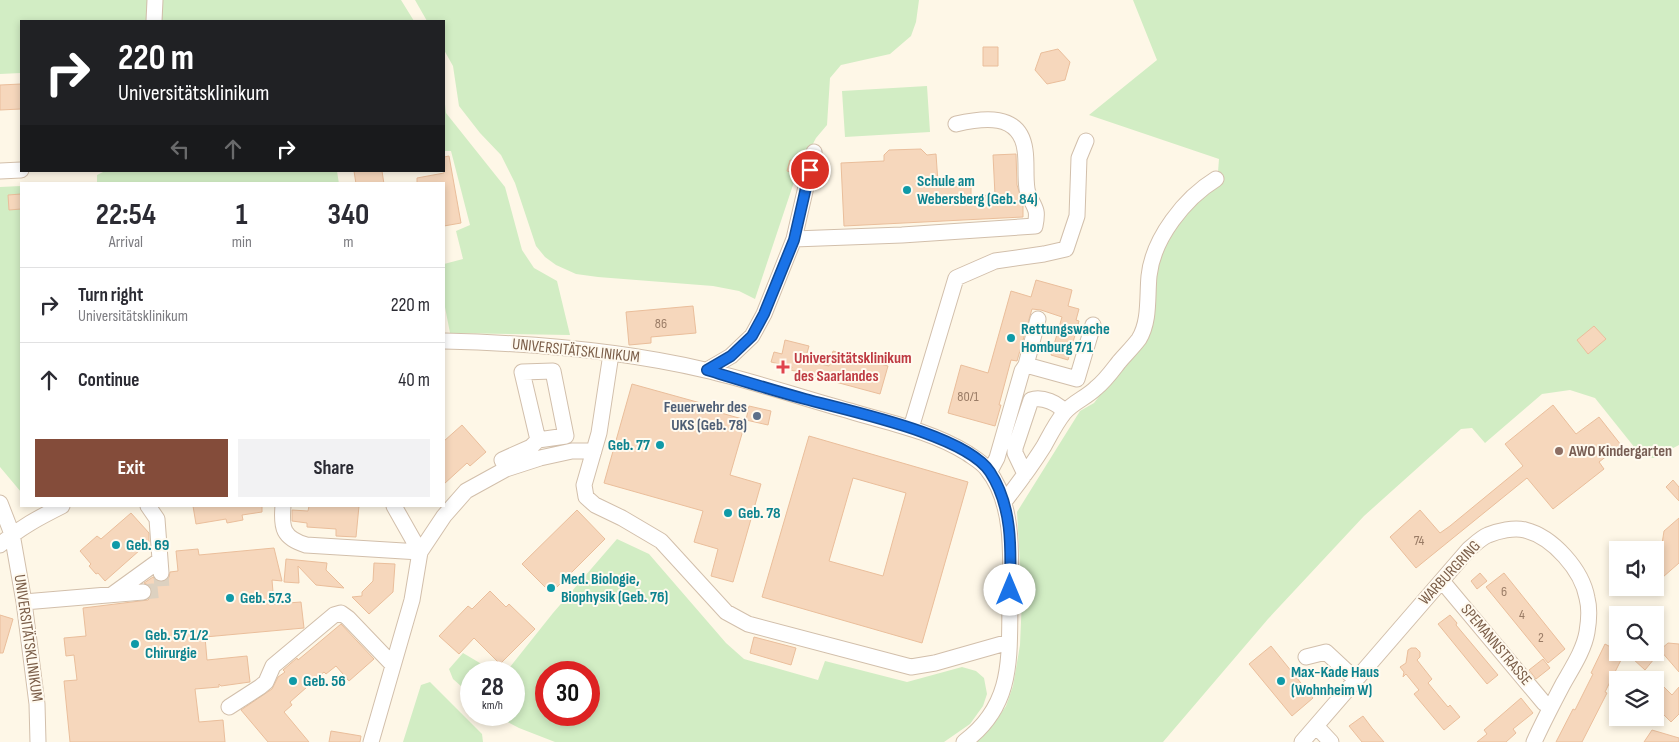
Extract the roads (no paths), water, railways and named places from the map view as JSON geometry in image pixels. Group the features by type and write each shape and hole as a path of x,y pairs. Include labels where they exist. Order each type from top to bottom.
{"street":[{"path":"154,0 154,20"},
{"path":"794,240 1035,226 1036,212 1027,190 1025,149 1018,134 1011,126 993,119 956,124"},
{"path":"912,428 956,278 994,261 1066,249 1077,216 1079,158 1086,141"},
{"path":"707,370 731,356 752,336 764,314 794,240 814,152"},
{"path":"0,171 20,170"},
{"path":"1008,498 1064,413 1075,402 1096,388 1139,339 1145,324 1148,305 1149,274 1161,239 1183,206 1203,187 1216,179"},
{"path":"990,471 997,458 1022,371 1026,365 1038,319"},
{"path":"1026,365 1077,379 1093,325"},
{"name":"UNIVERSITÄTSKLINIKUM","path":"445,341 554,346 660,360 707,370 912,428 951,443 983,463 1008,498 1010,554 1009,642 1006,674 998,705 988,720 974,735 964,742"},
{"path":"611,354 600,434 584,485 586,497 595,505 622,518 661,542 726,612 748,624 911,667 935,663 1009,642"},
{"path":"506,469 502,460 531,447 538,440 566,436 553,371 522,372 538,440"},
{"path":"1024,474 1015,453 1015,448 1031,400 1040,398 1058,405 1064,413"},
{"path":"371,742 412,600 420,552 444,516 466,491 506,469 572,450 594,451"},
{"name":"UNIVERSITÄTSKLINIKUM","path":"0,503 12,534 24,602 37,704 38,742"},
{"path":"0,545 28,523 60,507"},
{"path":"112,595 160,566 157,519 149,507"},
{"path":"283,507 283,528 289,537 296,542 420,552"},
{"path":"395,507 420,552"},
{"name":"WARBURGRING","path":"1302,742 1469,549 1485,536 1503,531 1523,530 1540,536 1554,545 1568,561 1582,580 1590,615 1587,634 1580,654 1534,742"},
{"name":"SPEMANNSTRASSE","path":"1442,581 1544,702 1551,707"},
{"path":"24,602 143,592"},
{"path":"229,708 266,682 273,666 334,615 341,613 355,624 393,665"},
{"path":"1306,657 1326,652 1355,679"},
{"path":"1316,726 1331,742"}],"tunnel":[{"path":"143,592 162,590 161,573"}],"place":[{"name":"Schule am Webersberg (Geb. 84)","path":"907,190"},
{"name":"Rettungswache Homburg 7/1","path":"1011,338"},
{"name":"Universitätsklinikum des Saarlandes","path":"783,367"},
{"name":"Feuerwehr des UKS (Geb. 78)","path":"757,416"},
{"name":"Geb. 77","path":"660,445"},
{"name":"AWO Kindergarten","path":"1559,451"},
{"name":"Geb. 78","path":"728,513"},
{"name":"Geb. 69","path":"116,545"},
{"name":"Med. Biologie, Biophysik (Geb. 76)","path":"551,588"},
{"name":"Geb. 57.3","path":"230,598"},
{"name":"Geb. 57 1/2 Chirurgie","path":"135,644"},
{"name":"Geb. 56","path":"293,681"},
{"name":"Max-Kade Haus (Wohnheim W)","path":"1281,681"}]}
